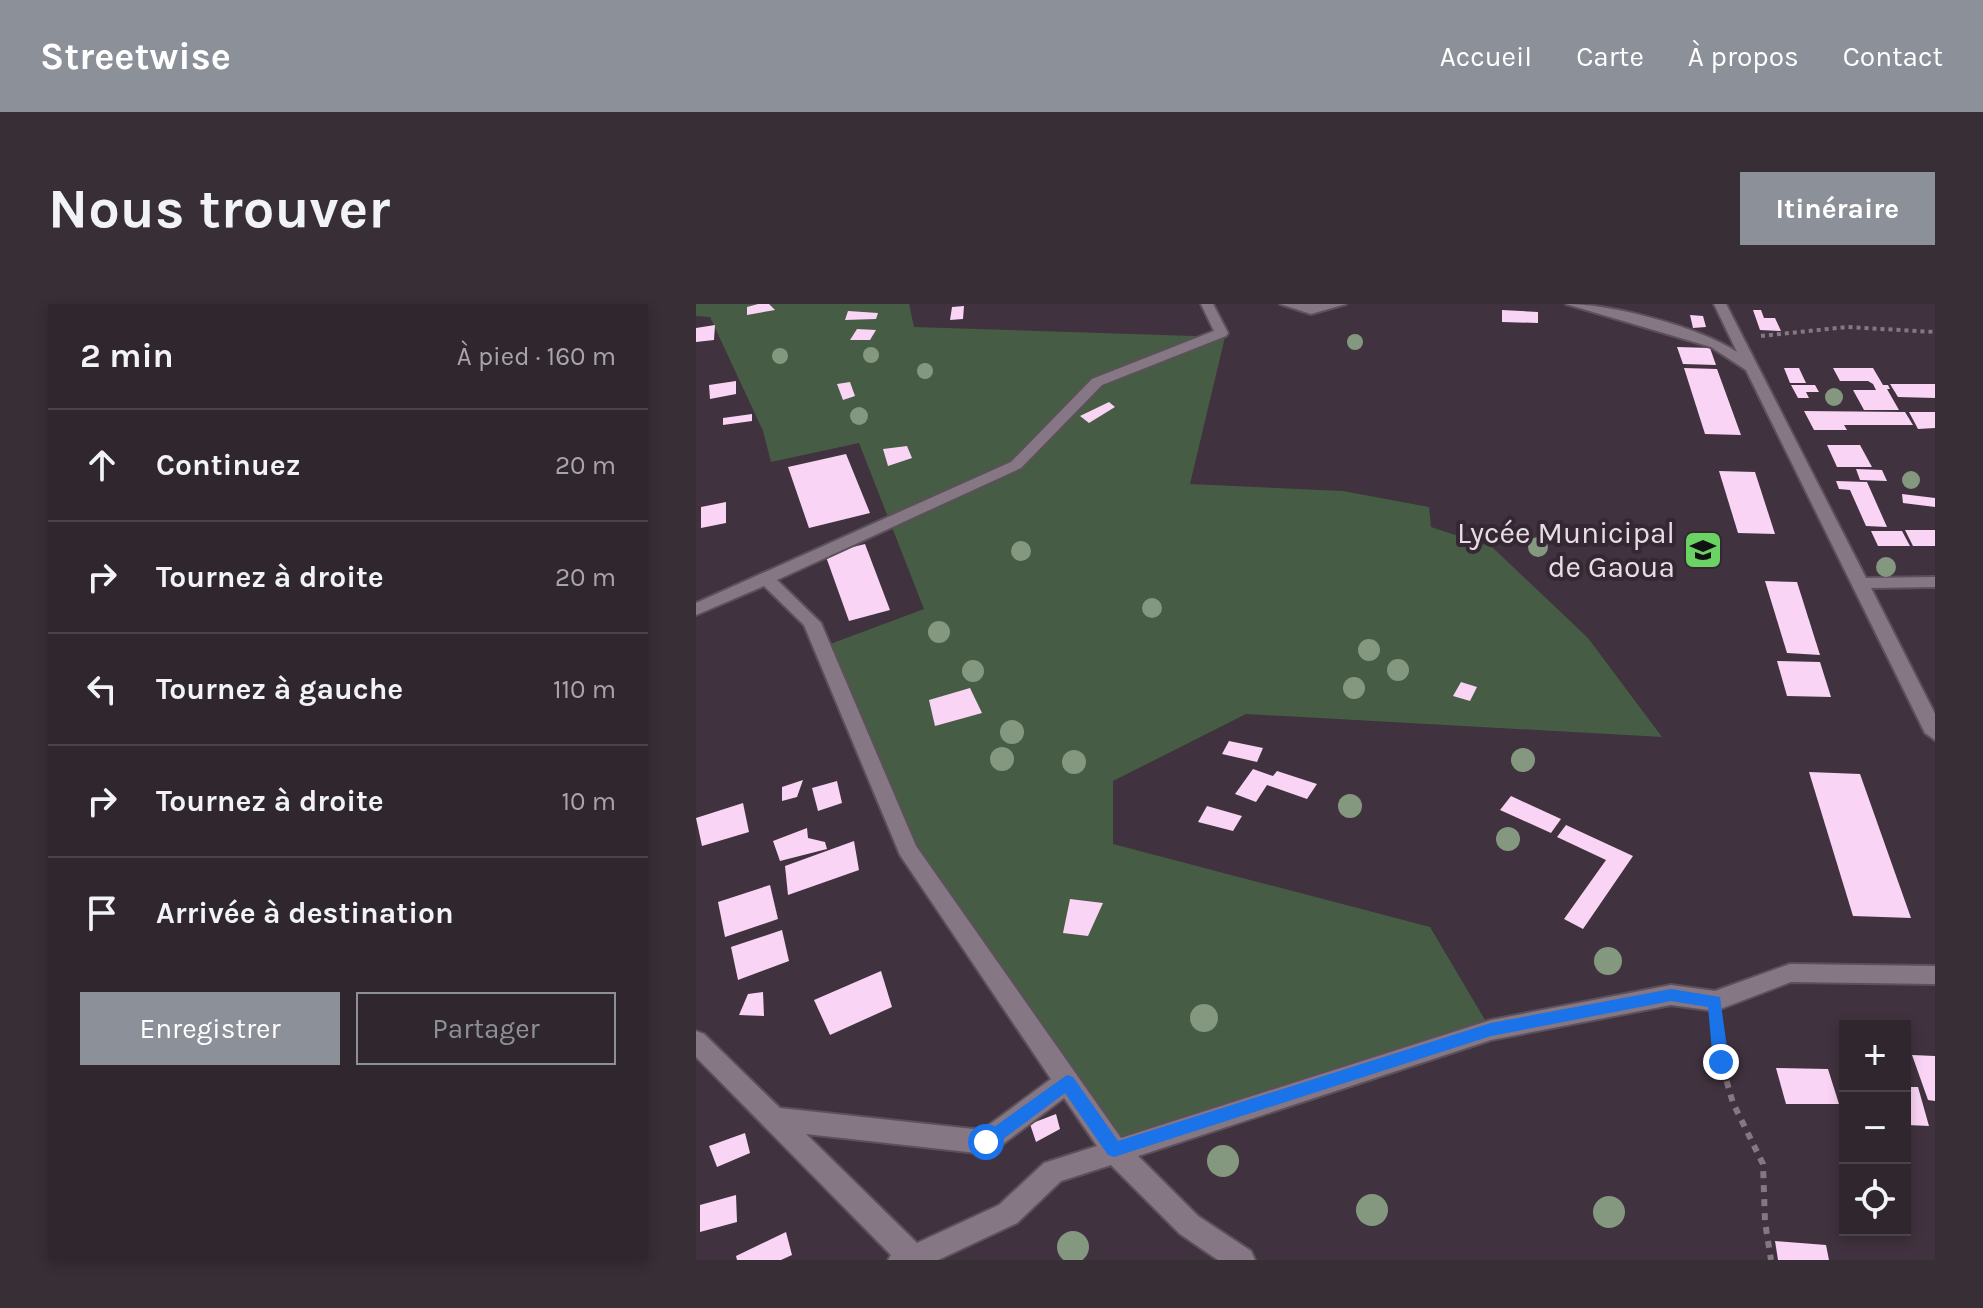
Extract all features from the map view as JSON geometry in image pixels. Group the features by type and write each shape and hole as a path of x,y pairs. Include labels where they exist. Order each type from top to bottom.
{"street":[{"path":"696,610 1016,465 1097,382 1221,333 1207,304"},
{"path":"1286,304 1311,310 1340,304"},
{"path":"1572,304 1597,307 1716,344 1752,368"},
{"path":"1720,304 1935,733"},
{"path":"765,577 812,623 907,849 1114,1150 1189,1225 1241,1260"},
{"path":"1859,583 1935,582"},
{"path":"696,1041 910,1259 1008,1214 1053,1172 1491,1030 1671,995 1715,1001 1790,973 1935,975"},
{"path":"774,1119 986,1142 1067,1082"}],"path":[{"path":"1739,341 1781,331 1820,329 1890,328 1935,332"},
{"path":"1715,1001 1721,1062 1733,1103 1763,1164 1765,1222 1771,1260"}],"green space":[{"path":"696,304 909,304 914,327 1225,337 1190,484 1343,491 1429,507 1431,527 1492,547 1588,638 1662,737 1246,714 1113,781 1113,844 1430,927 1491,1030 1114,1150 907,849 822,647 924,609 859,443 771,462 763,431 710,317 696,316"}],"building":[{"path":"769,304 775,310 747,315 747,307"},
{"path":"964,306 963,319 950,320 952,307"},
{"path":"1502,310 1538,312 1538,323 1502,322"},
{"path":"1753,310 1761,310 1764,318 1775,318 1781,331 1760,330"},
{"path":"848,311 878,313 876,319 845,320"},
{"path":"1690,315 1703,316 1706,327 1693,328"},
{"path":"715,325 714,340 696,342 696,328"},
{"path":"857,329 876,330 870,340 850,340"},
{"path":"1677,347 1710,348 1716,365 1683,364"},
{"path":"1684,368 1717,369 1741,435 1705,434"},
{"path":"1784,368 1799,368 1806,383 1790,383"},
{"path":"1833,368 1873,368 1883,385 1888,385 1890,389 1887,389 1899,410 1864,410 1853,390 1876,390 1873,384 1868,381 1840,381"},
{"path":"736,381 736,394 710,399 709,385"},
{"path":"850,382 855,396 843,400 837,384"},
{"path":"1890,384 1935,384 1935,398 1898,397"},
{"path":"1791,385 1815,385 1819,392 1806,392 1809,398 1798,398"},
{"path":"1109,402 1115,407 1089,423 1080,416"},
{"path":"1804,411 1905,412 1913,425 1844,425 1847,430 1814,430"},
{"path":"1909,412 1935,412 1935,428 1918,429"},
{"path":"752,414 752,421 723,425 723,418"},
{"path":"1827,445 1860,445 1872,467 1837,467"},
{"path":"907,446 912,458 888,466 883,449"},
{"path":"846,454 870,513 809,528 788,467"},
{"path":"1856,469 1882,470 1887,481 1860,480"},
{"path":"1719,471 1755,472 1775,534 1738,533"},
{"path":"1836,481 1867,482 1887,527 1866,526 1850,490 1839,489"},
{"path":"1902,494 1935,498 1935,507 1903,503"},
{"path":"726,502 726,523 701,528 701,507"},
{"path":"1905,530 1935,530 1935,546 1913,546"},
{"path":"1871,531 1902,531 1910,546 1878,546"},
{"path":"865,544 890,610 849,621 825,554"},
{"path":"1765,581 1797,582 1820,655 1787,653"},
{"path":"1777,661 1820,662 1831,697 1787,696"},
{"path":"1461,682 1477,687 1470,701 1453,696"},
{"path":"970,688 982,713 935,726 929,700"},
{"path":"1229,741 1263,748 1257,762 1222,754"},
{"path":"1253,769 1273,776 1277,771 1317,784 1307,799 1267,785 1256,802 1235,794"},
{"path":"1809,772 1860,774 1911,918 1853,916"},
{"path":"803,780 797,797 782,801 782,787"},
{"path":"837,781 842,803 818,811 812,788"},
{"path":"1511,796 1561,819 1551,833 1500,810"},
{"path":"743,803 749,832 702,846 696,818"},
{"path":"1207,806 1242,816 1233,831 1198,822"},
{"path":"1566,825 1633,856 1583,929 1564,919 1606,860 1557,837"},
{"path":"807,828 808,838 825,842 827,849 780,861 773,841"},
{"path":"854,841 859,870 788,895 785,866"},
{"path":"770,885 778,919 725,937 718,902"},
{"path":"1070,899 1103,903 1088,936 1063,933"},
{"path":"782,930 789,961 738,980 731,947"},
{"path":"881,971 892,1007 830,1035 814,1000"},
{"path":"763,992 764,1016 739,1015 748,994"},
{"path":"1912,1055 1935,1056 1935,1101 1928,1100"},
{"path":"1776,1068 1828,1069 1839,1104 1786,1104"},
{"path":"1911,1087 1918,1087 1929,1126 1911,1125"},
{"path":"1056,1114 1060,1129 1036,1142 1030,1124"},
{"path":"745,1133 750,1153 717,1167 709,1146"},
{"path":"736,1195 737,1222 700,1232 700,1205"},
{"path":"786,1232 792,1255 781,1260 737,1260 736,1256"},
{"path":"1775,1241 1826,1245 1829,1260 1778,1260"}],"place":[{"name":"Lycée Municipal de Gaoua","path":"1703,550"}],"route":[{"path":"986,1142 1067,1082 1114,1150 1491,1030 1671,995 1715,1001 1721,1062"}]}
